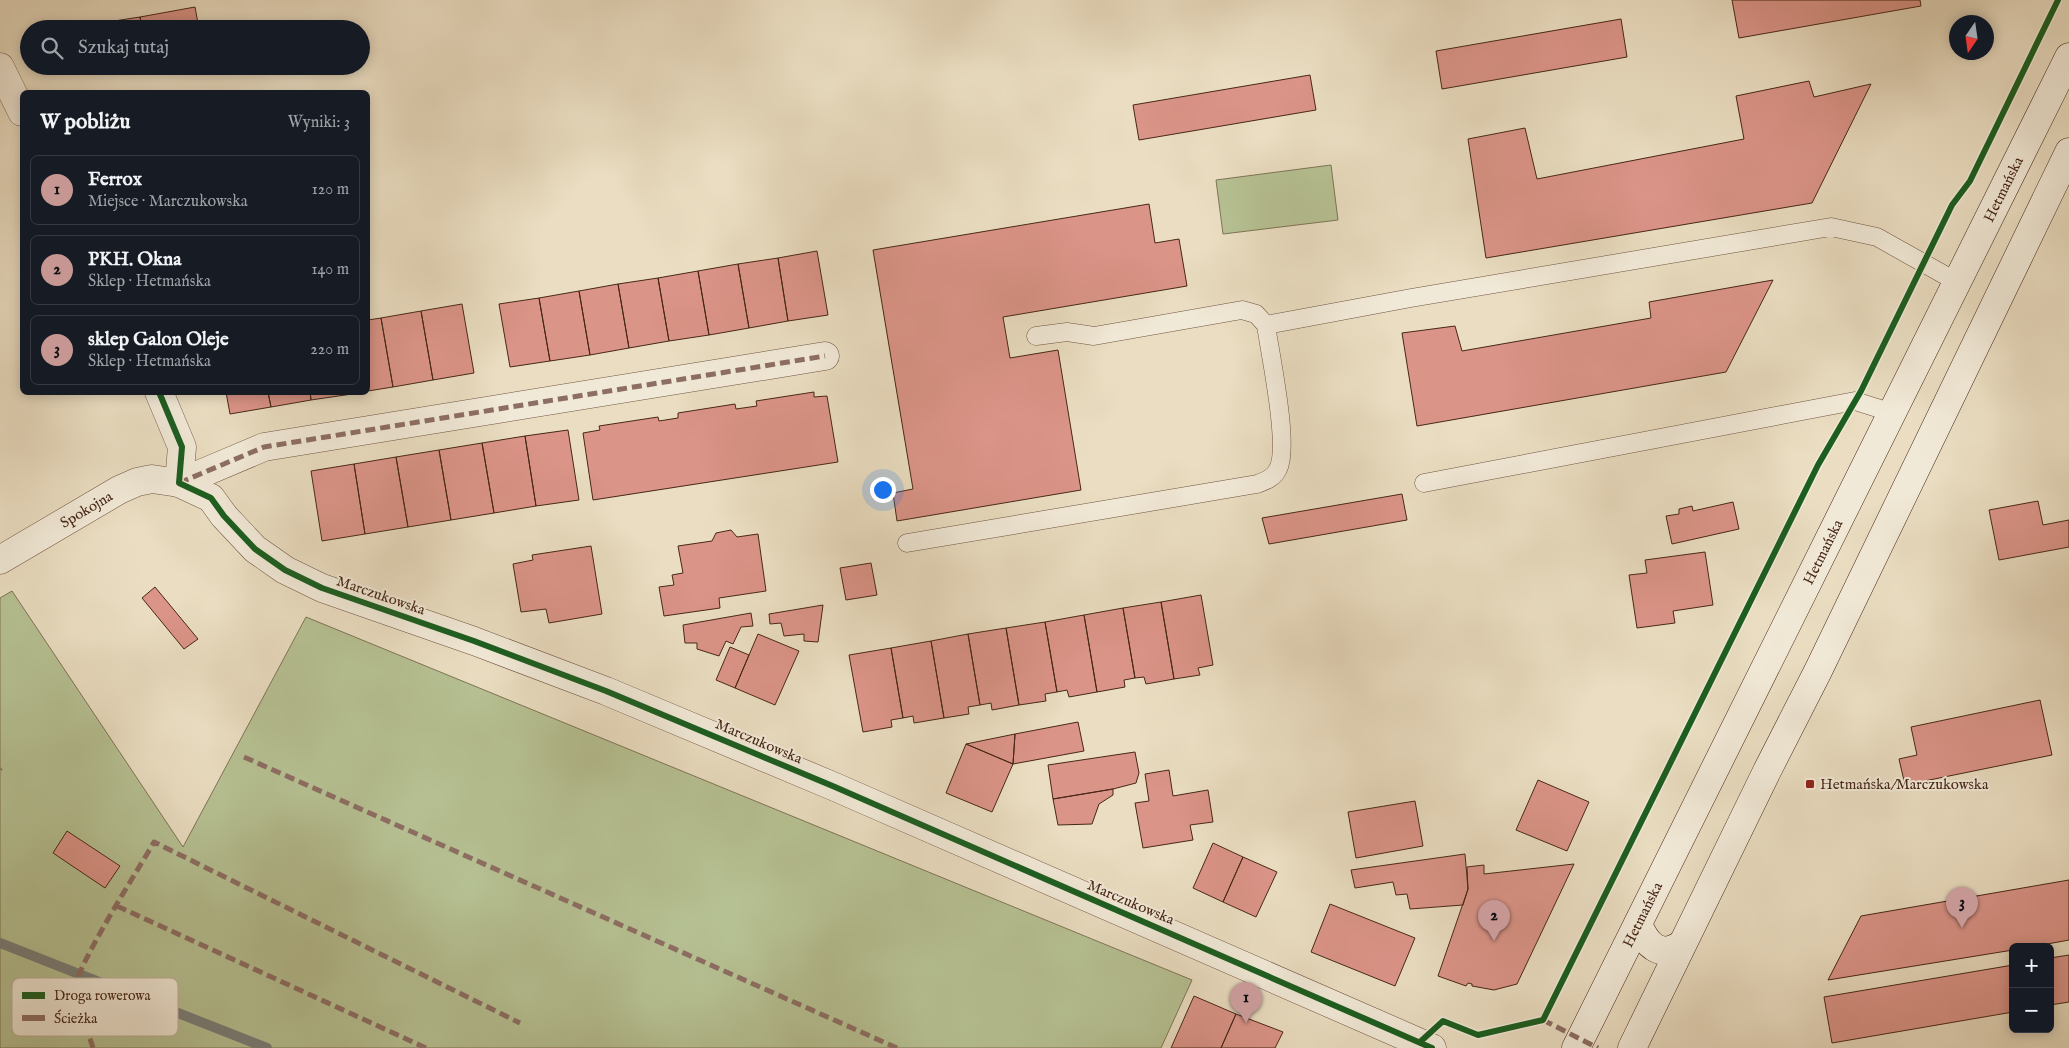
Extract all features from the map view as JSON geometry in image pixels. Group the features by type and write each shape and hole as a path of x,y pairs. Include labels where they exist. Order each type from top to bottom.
{"street":[{"name":"Hetmańska","path":"1576,1048 2069,57"},
{"path":"0,67 20,108"},
{"path":"1632,1048 1818,671 2069,152"},
{"path":"160,395 182,447 179,483 264,447 825,356"},
{"name":"Spokojna","path":"0,560 137,482 152,479 179,483"},
{"name":"Marczukowska","path":"179,483 211,498 224,516 255,549 285,570 322,588 474,641 615,695 844,790 1423,1046"},
{"path":"1638,924 1645,940 1651,947 1667,951 1682,944"}],"lane":[{"path":"1266,325 1411,298 1830,227 1877,237 1958,282"},
{"path":"907,543 1257,484 1269,480 1278,471 1282,445 1266,325 1256,314 1242,310 1094,336 1067,332 1036,336"},
{"path":"1424,483 1855,401 1893,413"}],"green space":[{"path":"1331,165 1338,220 1223,234 1216,180"},
{"path":"12,591 183,847 306,617 1192,980 1161,1048 0,1048 0,598"}],"building":[{"path":"1732,0 1920,0 1921,6 1739,38"},
{"path":"195,7 197,20 140,20 140,17"},
{"path":"140,17 140,20 120,20"},
{"path":"1621,19 1627,57 1442,89 1436,51"},
{"path":"1310,75 1316,110 1139,140 1133,105"},
{"path":"1809,81 1814,97 1871,84 1812,203 1486,258 1468,139 1525,128 1537,179 1744,139 1736,96"},
{"path":"1149,204 1155,243 1179,239 1187,286 1003,317 1010,358 1058,350 1081,490 897,521 893,493 913,489 873,250"},
{"path":"817,251 828,315 788,321 778,258"},
{"path":"778,258 788,321 749,328 738,264"},
{"path":"738,264 749,328 709,335 698,271"},
{"path":"698,271 709,335 669,341 658,278"},
{"path":"658,278 669,341 629,348 618,284"},
{"path":"1773,280 1726,372 1417,426 1402,333 1455,326 1462,351 1651,318 1649,302"},
{"path":"618,284 629,348 590,355 579,291"},
{"path":"579,291 590,355 550,361 539,298"},
{"path":"539,298 550,361 510,367 499,304"},
{"path":"462,304 474,373 433,380 421,311"},
{"path":"421,311 433,380 393,387 381,318"},
{"path":"381,318 393,387 370,391 370,320"},
{"path":"814,392 814,397 827,396 838,462 593,500 583,433 600,430 599,426 658,417 659,421 678,418 678,413 735,404 736,409 757,406 756,401"},
{"path":"227,395 269,395 271,407 230,414"},
{"path":"269,395 310,395 311,400 271,407"},
{"path":"310,395 345,395 311,400"},
{"path":"568,430 579,500 536,506 525,436"},
{"path":"525,436 536,506 494,513 482,443"},
{"path":"482,443 494,513 451,520 439,450"},
{"path":"439,450 451,520 408,527 396,457"},
{"path":"396,457 408,527 365,534 354,464"},
{"path":"354,464 365,534 322,541 311,471"},
{"path":"1402,494 1407,520 1269,544 1262,518"},
{"path":"2038,501 2043,525 2069,520 2069,547 1999,560 1989,510"},
{"path":"1733,502 1739,529 1672,544 1666,516 1679,514 1679,509 1692,506 1693,511"},
{"path":"731,530 737,537 758,534 766,591 719,598 720,608 664,616 659,587 674,585 672,575 683,573 678,546 712,541 716,533"},
{"path":"591,546 602,614 549,623 546,609 521,612 513,564 533,560 532,555"},
{"path":"1705,552 1713,605 1673,611 1675,623 1637,628 1629,575 1647,573 1645,560"},
{"path":"871,563 877,595 846,600 840,568"},
{"path":"155,587 198,639 184,649 142,598"},
{"path":"1201,595 1213,665 1198,668 1200,675 1174,679 1161,602"},
{"path":"1161,602 1174,679 1146,684 1144,677 1135,678 1123,608"},
{"path":"823,605 818,642 804,641 804,634 784,636 781,623 770,624 769,614"},
{"path":"1123,608 1135,678 1124,680 1125,687 1097,692 1084,615"},
{"path":"751,613 753,626 741,627 733,644 726,641 719,656 697,649 697,643 685,643 683,625"},
{"path":"1084,615 1097,692 1069,697 1067,690 1057,692 1045,622"},
{"path":"1045,622 1057,692 1045,694 1046,701 1019,705 1006,628"},
{"path":"1006,628 1019,705 992,710 991,703 980,705 968,634"},
{"path":"758,634 799,651 775,705 735,688"},
{"path":"968,634 980,705 968,707 969,714 944,718 931,641"},
{"path":"931,641 944,718 914,723 913,716 903,718 891,648"},
{"path":"730,647 749,655 735,688 716,680"},
{"path":"891,648 903,718 891,720 892,727 863,732 849,655"},
{"path":"2040,700 2052,755 1905,785 1899,759 1917,755 1911,727"},
{"path":"1078,722 1084,751 1013,764 1015,734"},
{"path":"1015,734 1013,764 966,744"},
{"path":"966,744 1013,764 992,812 946,793"},
{"path":"1135,752 1139,773 1136,783 1113,789 1053,799 1048,765"},
{"path":"1169,770 1173,796 1208,790 1213,822 1190,825 1193,840 1143,848 1135,803 1149,801 1145,774"},
{"path":"1538,780 1589,802 1567,851 1516,830"},
{"path":"1113,789 1113,795 1099,804 1092,824 1058,825 1053,799"},
{"path":"1415,801 1423,846 1356,858 1348,812"},
{"path":"67,831 120,866 105,888 53,853"},
{"path":"1213,843 1243,857 1223,902 1193,888"},
{"path":"1465,854 1468,889 1463,905 1410,909 1407,894 1396,895 1393,882 1355,888 1351,870"},
{"path":"1243,857 1277,872 1256,917 1223,902"},
{"path":"1574,864 1517,984 1494,990 1472,986 1472,984 1468,983 1466,986 1438,976 1468,889 1467,867 1484,865 1484,874"},
{"path":"2069,880 2069,940 2053,943 2009,943 2009,951 1828,980 1861,916"},
{"path":"1330,904 1415,938 1395,986 1311,952"},
{"path":"2069,955 2069,1002 2054,1004 2054,957"},
{"path":"2009,966 2009,1013 1832,1043 1824,997"},
{"path":"1194,996 1236,1014 1221,1048 1171,1048"},
{"path":"1236,1014 1283,1032 1275,1048 1221,1048"}],"waterway":[{"path":"0,943 89,978"},
{"path":"178,1013 267,1048"}],"marked path":[{"path":"179,483 264,447 825,356"},
{"path":"244,757 897,1048"},
{"path":"78,978 96,940 154,842 520,1023"},
{"path":"117,906 426,1048"},
{"path":"1543,1020 1598,1048"},
{"path":"89,1036 93,1048"}],"cycle path":[{"path":"1420,1042 1443,1021 1478,1035 1543,1020 1818,465 1861,391 1952,205 1970,181 2058,0"},
{"path":"160,395 182,447 179,483 211,498 224,516 255,549 285,570 322,588 474,641 606,691 835,787 1432,1048"}],"place":[{"name":"Hetmańska/Marczukowska","path":"1810,784"},
{"name":"sklep Galon Oleje","path":"1962,928"},
{"name":"PKH. Okna","path":"1494,941"},
{"name":"Ferrox","path":"1246,1023"}]}
